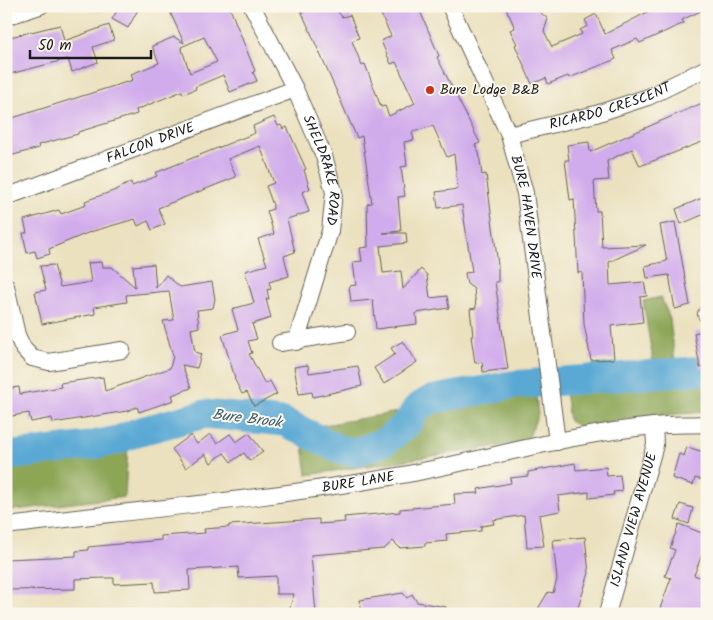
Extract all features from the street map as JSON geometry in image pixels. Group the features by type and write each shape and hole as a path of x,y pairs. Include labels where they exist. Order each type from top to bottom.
{"street":[{"path":"6,17 40,6"},
{"name":"SHELDRAKE ROAD","path":"252,6 295,89 324,156 334,192 330,231 288,342 347,332"},
{"name":"BURE HAVEN DRIVE","path":"450,6 509,135 525,192 550,372 557,442"},
{"name":"RICARDO CRESCENT","path":"509,135 596,114 648,97 707,68"},
{"name":"FALCON DRIVE","path":"6,197 295,89"},
{"path":"6,286 17,335 23,348 32,358 49,362 122,350"},
{"name":"BURE LANE","path":"6,526 248,498 408,474 557,442 654,426 707,424"},
{"name":"ISLAND VIEW AVENUE","path":"607,614 655,445 654,426"}],"green space":[{"path":"661,297 670,319 675,363 707,362 707,412 637,417 582,428 569,421 563,375 654,367 643,301"},
{"path":"535,388 538,414 527,442 307,475 301,429"},
{"path":"120,434 128,443 125,497 6,511 6,447"}],"building":[{"path":"120,6 140,6 128,28 112,19"},
{"path":"176,6 229,6 255,71 253,72 257,81 230,92 223,75 195,87 196,89 183,94 182,91 136,110 137,114 38,145 39,148 6,157 6,120 133,80 131,74 159,63 152,46 174,37 184,43 171,14 171,8","holes":["204,37 217,62 190,73 181,47"]},
{"path":"299,6 334,6 342,17 350,15 359,38 352,41 362,66 365,64 381,107 385,106 389,116 415,103 396,62 391,64 381,41 391,36 377,6 418,6 439,56 437,57 480,143 475,145 479,153 482,175 486,174 498,265 498,282 495,282 508,369 483,372 482,362 475,363 470,309 476,308 474,289 467,284 465,273 472,272 462,205 438,208 436,192 458,189 454,154 447,157 433,126 412,132 414,140 404,142 407,166 401,167 405,196 398,197 401,231 383,233 406,233 407,243 380,246 383,273 401,271 403,289 421,269 427,275 430,298 447,296 449,308 416,313 417,324 376,329 373,300 351,302 349,286 356,285 353,262 362,261 360,248 368,247 367,204 372,203 362,136 357,138"},
{"path":"505,6 533,6 548,19 544,31 552,47 582,34 580,30 588,26 585,20 596,14 605,34 659,6 707,8 682,20 684,23 640,43 637,39 612,50 616,59 569,78 568,76 548,84 546,78 532,84 515,45 517,44 510,30 515,28"},
{"path":"60,25 64,41 109,25 114,40 93,47 98,62 72,72 68,59 6,75 6,38"},
{"path":"707,101 707,140 640,166 632,149 607,161 609,180 594,181 596,211 600,211 602,247 646,245 609,262 610,285 644,282 647,296 640,297 643,322 611,326 614,359 591,360 584,324 582,272 578,273 574,199 570,200 565,160 569,160 567,145 589,142 590,152"},
{"path":"274,117 278,126 281,125 283,129 287,127 306,169 304,170 310,189 302,192 309,212 287,219 295,252 284,256 289,276 269,282 271,289 267,290 269,299 266,299 271,318 252,324 257,339 248,341 252,353 249,354 265,384 270,381 277,394 254,406 247,392 242,394 234,378 222,335 238,330 232,309 254,303 245,271 267,265 258,239 274,234 267,211 273,209 273,205 266,186 274,183 260,146 228,159 236,177 158,208 165,224 152,230 148,221 138,226 135,219 90,232 49,249 50,254 37,258 35,251 27,253 23,233 27,233 24,220 59,210 61,214 86,205 85,201 116,190 131,182 132,186 157,176 155,173 255,133 253,126"},
{"path":"707,196 707,213 681,224 676,209"},
{"path":"675,222 690,305 675,309 669,275 647,278 645,266 667,261 660,225"},
{"path":"102,262 103,267 112,267 135,287 133,266 154,264 156,288 166,275 180,287 212,282 215,299 213,308 197,310 199,327 191,329 195,352 201,354 197,368 182,365 191,388 172,395 174,400 139,412 137,407 127,411 53,423 52,418 31,422 29,413 6,417 6,389 19,387 20,394 61,387 60,383 103,377 105,391 170,368 173,356 163,321 174,320 169,291 126,295 127,302 94,307 95,314 42,324 35,292 46,290 40,266 54,265 60,287 91,282 88,263"},
{"path":"707,330 707,367 700,368 694,333"},
{"path":"403,341 417,362 384,384 374,368 395,354 391,348"},
{"path":"308,365 309,373 358,366 362,386 313,397 312,392 299,394 294,367"},
{"path":"249,433 263,452 250,461 244,453 231,462 224,453 211,463 205,454 186,468 172,449 191,435 197,444 210,434 217,443 230,434 236,442"},
{"path":"687,447 707,453 707,481 695,478 693,485 672,478 679,454 684,456"},
{"path":"575,463 576,470 606,467 607,476 620,475 622,491 613,492 614,495 589,498 589,492 558,496 560,511 539,515 544,546 527,547 524,515 493,520 494,524 481,526 481,531 446,534 447,541 425,543 425,546 400,548 393,541 384,549 311,555 316,614 288,614 294,594 276,594 276,576 239,578 238,567 189,570 190,590 155,592 154,582 114,584 114,578 105,578 75,579 75,589 6,590 6,559 76,556 76,551 88,550 88,547 161,540 161,536 205,533 204,529 229,527 229,525 319,519 319,524 345,522 344,517 400,512 400,509 455,504 454,494 479,493 478,489 511,483 510,478 528,476 528,472"},
{"path":"680,504 693,508 689,524 675,519"},
{"path":"679,524 707,535 707,554 703,552 694,575 707,580 702,593 707,594 704,614 658,614 671,578 665,576 675,550 670,548"},
{"path":"585,537 589,573 576,614 535,614 548,592 553,593 557,579 553,540"},
{"path":"403,593 407,598 412,594 417,602 446,607 446,614 362,614 360,600"}],"waterway":[{"name":"Bure Brook","path":"6,456 89,446 118,440 137,432 205,414 284,422 341,450 357,452 386,441 406,425 417,408 430,400 512,385 707,370"}],"place":[{"name":"Bure Lodge B&B","path":"430,90"}]}
